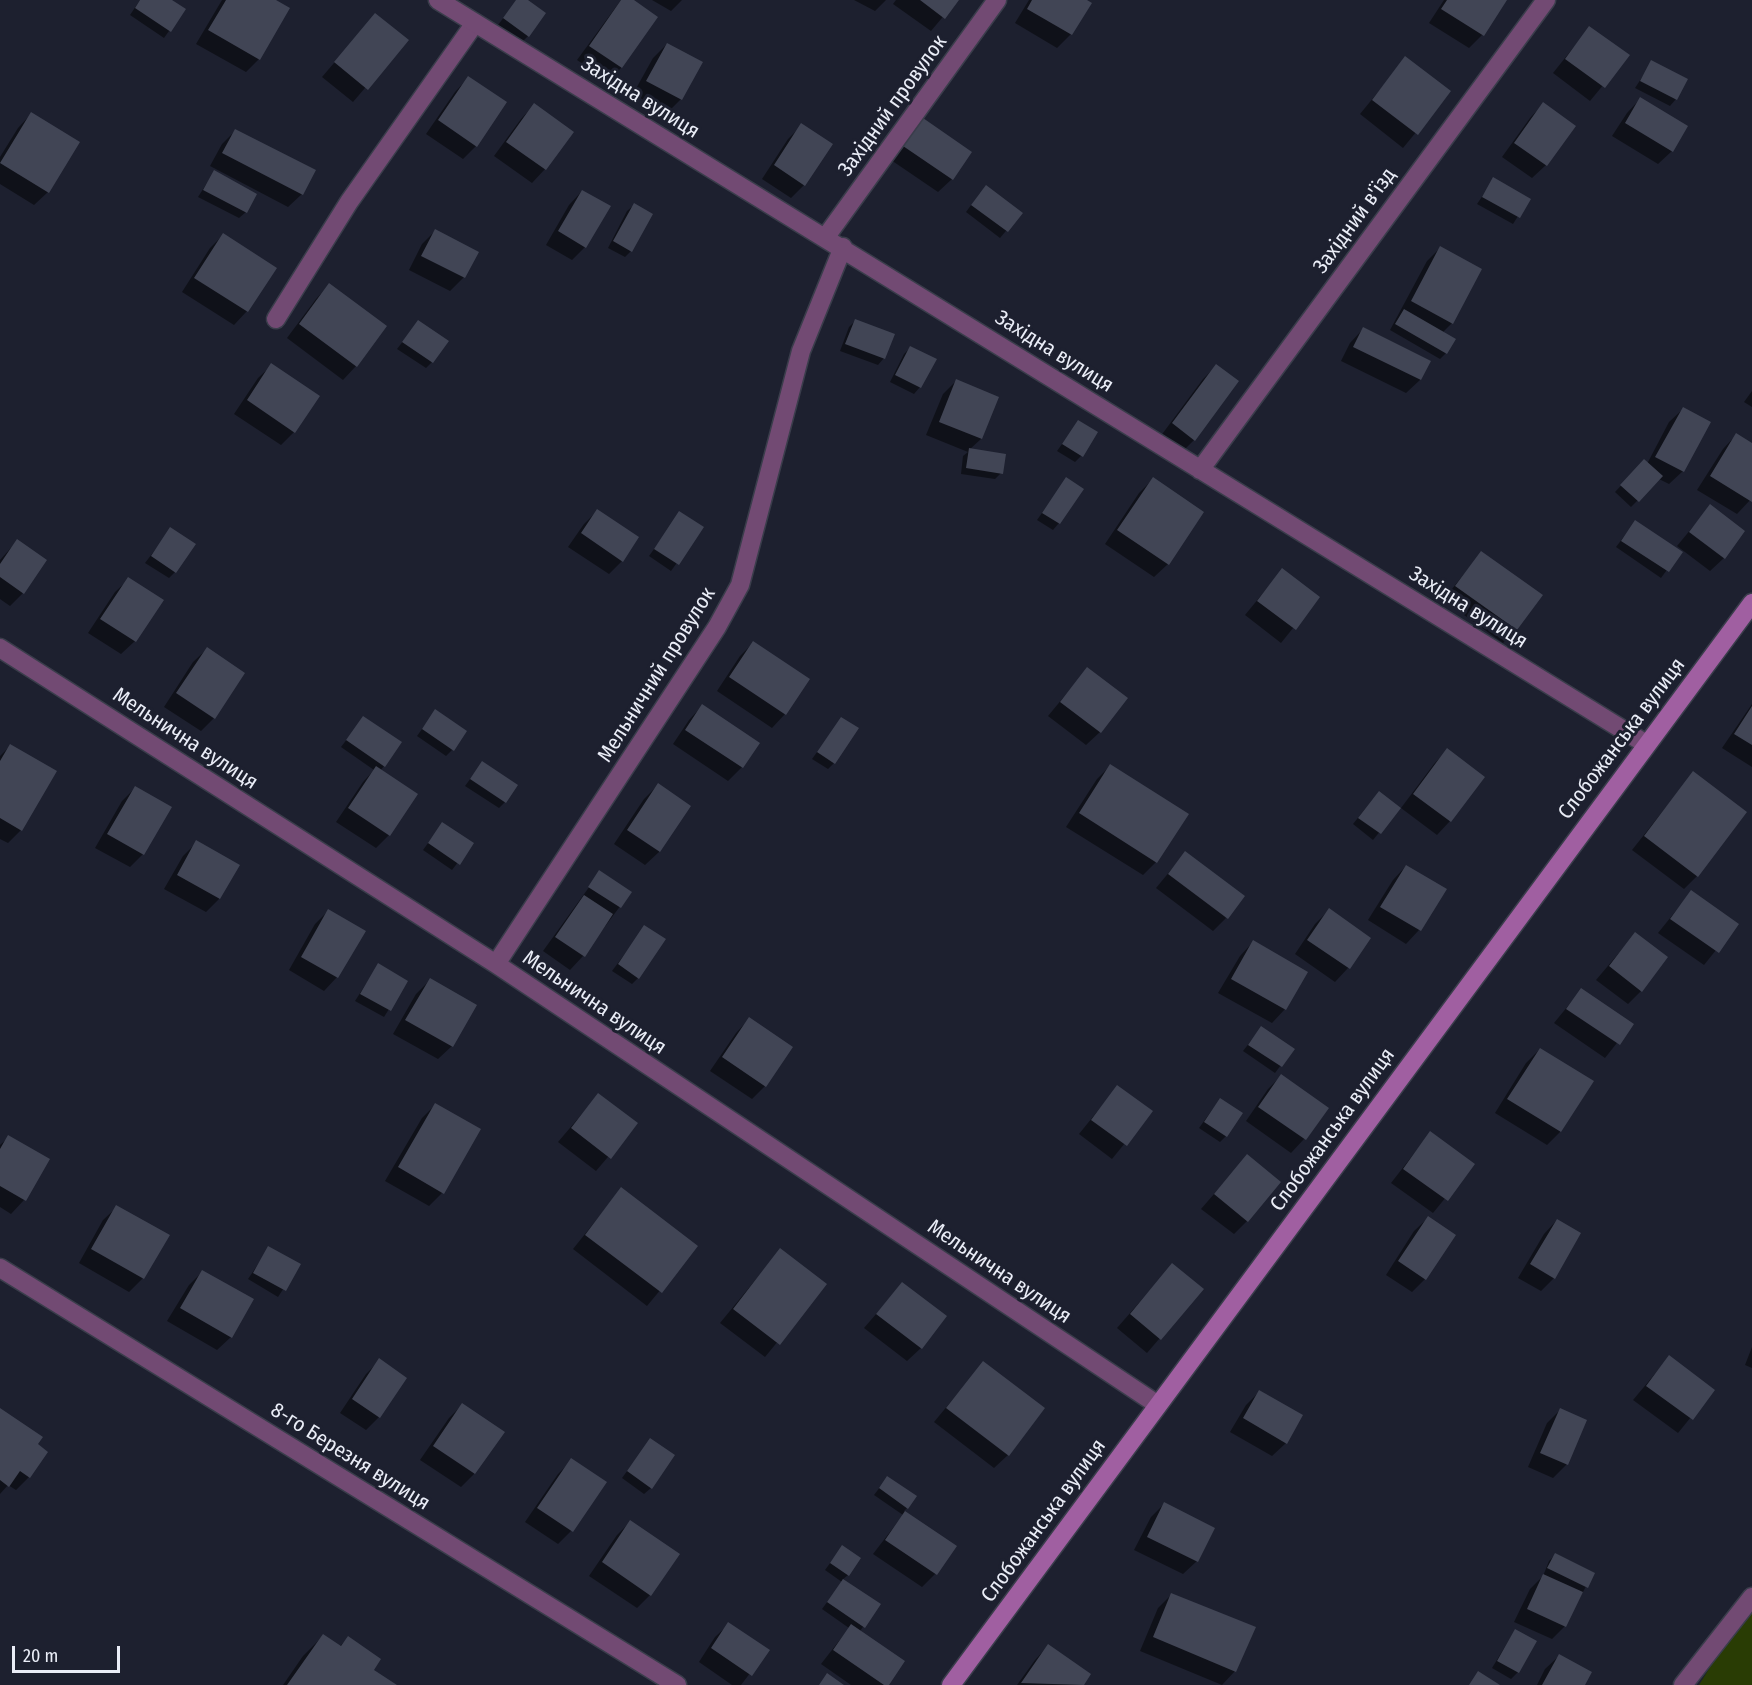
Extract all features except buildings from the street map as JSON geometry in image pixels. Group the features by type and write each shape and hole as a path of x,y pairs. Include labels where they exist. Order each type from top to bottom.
{"street":[{"name":"Західна вулиця","path":"438,0 843,247 1646,744"},
{"name":"Західний провулок","path":"825,238 998,0"},
{"name":"Західний в'їзд","path":"1200,470 1546,0"},
{"path":"276,319 349,202 475,23"},
{"name":"Мельничний провулок","path":"496,964 717,627 740,585 801,351 843,247"},
{"name":"Слобожанська вулиця","path":"951,1685 1752,603"},
{"name":"Мельнична вулиця","path":"0,648 496,964 1158,1405"},
{"name":"8-го Березня вулиця","path":"0,1268 677,1685"},
{"path":"1683,1685 1752,1597"}],"green space":[{"path":"1752,1599 1752,1685 1699,1685"}]}
